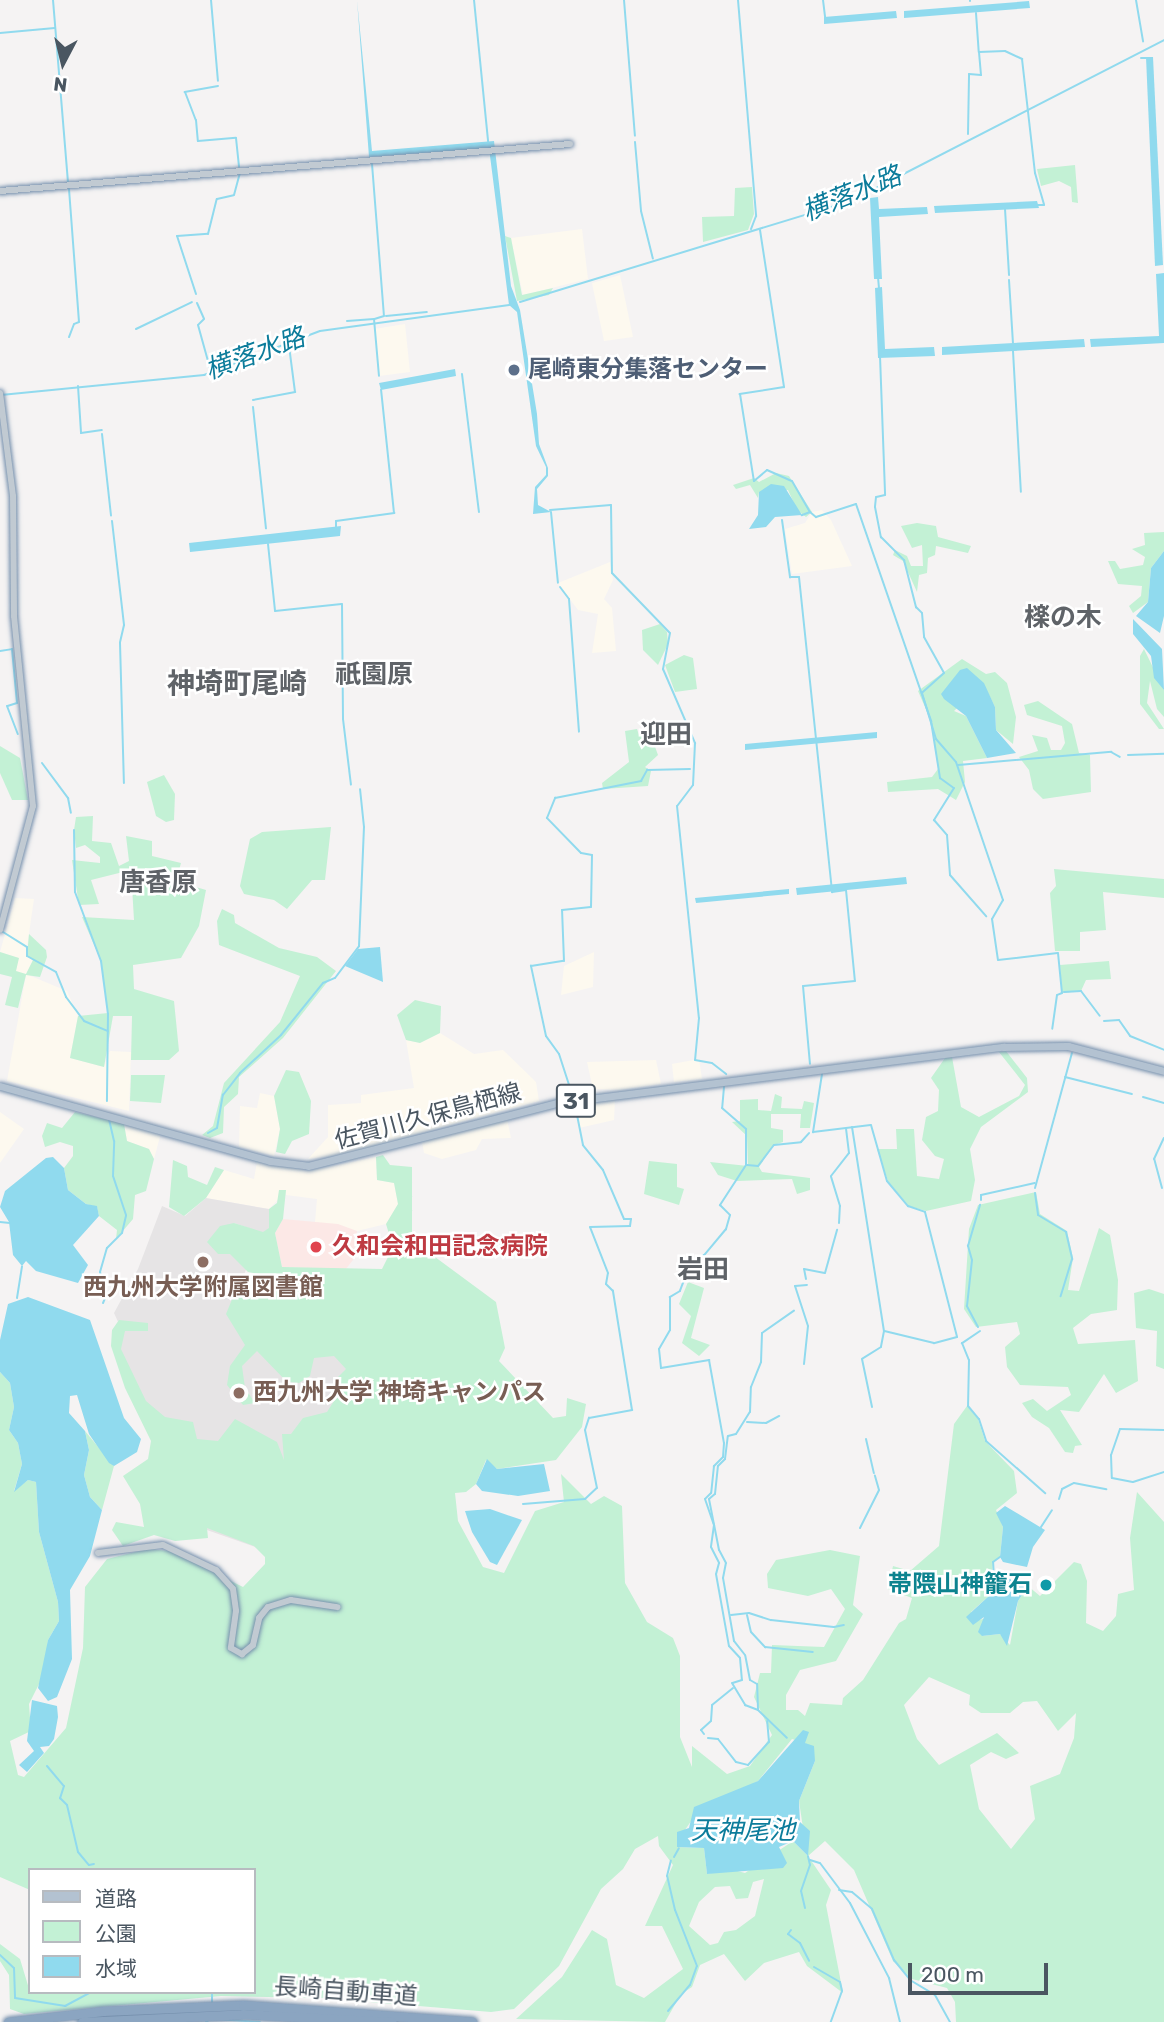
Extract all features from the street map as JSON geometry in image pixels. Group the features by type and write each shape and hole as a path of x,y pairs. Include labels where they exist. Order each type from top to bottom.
{"highway":[{"name":"長崎自動車道","path":"8,2022 168,2007 333,2013 472,2022"},
{"name":"長崎自動車道","path":"82,2022 169,2015 333,2013 392,2022"}],"main road":[{"name":"佐賀川久保鳥栖線","path":"0,1086 270,1161 308,1166 557,1104 1003,1047 1068,1046 1164,1071"}],"street":[{"path":"0,191 570,144"},
{"path":"0,395 13,496 14,616 33,806 0,930"},
{"path":"98,1553 163,1545 216,1570 233,1589 236,1611 231,1648 242,1654 253,1645 260,1618 268,1606 291,1600 337,1607"}],"shaded area":[{"path":"582,229 588,279 523,295 511,238"},
{"path":"620,275 633,337 604,341 592,283"},
{"path":"405,324 410,372 379,376 374,329"},
{"path":"822,510 831,520 852,566 792,574 785,529 805,523 812,512"},
{"path":"610,562 613,580 604,599 612,608 616,651 592,653 598,614 578,610 558,583"},
{"path":"15,898 34,899 27,947 33,960 26,974 67,991 78,1016 70,1058 104,1067 110,1051 131,1052 129,1111 7,1081 26,975 16,971 18,958 0,952"},
{"path":"594,952 593,987 561,995 564,966"},
{"path":"440,1033 474,1054 503,1050 536,1082 539,1101 340,1155 308,1159 328,1137 328,1105 361,1103 361,1095 414,1088 406,1040 420,1043"},
{"path":"699,1059 702,1079 674,1082 672,1064"},
{"path":"656,1060 661,1084 618,1090 593,1089 587,1062"},
{"path":"260,1093 274,1096 280,1129 274,1156 239,1147 240,1106 257,1108"},
{"path":"615,1099 614,1120 579,1128 575,1105"},
{"path":"0,1112 24,1129 0,1163"},
{"path":"507,1119 511,1138 482,1139 476,1150 442,1159 424,1153 422,1142"},
{"path":"124,1124 161,1133 154,1159 149,1149 127,1141"},
{"path":"376,1157 377,1180 394,1183 398,1204 386,1224 357,1231 315,1222 317,1199 286,1195 286,1191 269,1209 206,1198 224,1170 254,1179 257,1162 309,1171"},
{"name":"西九州大学 神埼キャンパス","path":"206,1198 269,1209 269,1229 263,1233 234,1223 251,1256 230,1313 308,1353 358,1356 289,1559 187,1523 116,1350 119,1324 114,1313 138,1269 162,1206 185,1216"},
{"name":"久和会和田記念病院","path":"283,1219 338,1224 357,1231 353,1260 345,1270 282,1267 275,1233"}],"green space":[{"path":"1075,165 1078,203 1072,202 1071,187 1059,181 1041,186 1037,169"},
{"path":"752,187 754,214 748,230 703,242 702,217 734,216 735,188"},
{"path":"505,236 511,238 522,295 553,288 549,295 517,301"},
{"path":"776,473 789,476 812,512 806,517 797,510 788,490 759,492 758,498 750,485 736,489 733,485 754,478 759,482"},
{"path":"917,523 936,526 938,537 971,546 968,553 936,546 935,555 928,558 927,573 919,575 917,592 903,561 893,555 895,550 907,556 911,566 923,566 922,545 912,548 901,526"},
{"path":"1164,532 1164,551 1151,568 1148,602 1133,613 1129,606 1141,596 1142,586 1118,584 1108,561 1115,561 1120,569 1143,565 1145,557 1132,549 1145,545 1144,533"},
{"path":"660,624 667,632 668,644 658,665 643,650 642,630"},
{"path":"1144,649 1164,690 1164,717 1157,709 1150,681 1147,703 1164,729 1159,729 1140,704 1140,656"},
{"path":"684,655 693,658 697,689 675,692 665,665"},
{"path":"962,659 986,674 995,672 1007,683 1016,717 1013,744 996,730 995,707 983,683 954,711 966,716 987,758 963,761 965,782 956,800 938,789 888,792 887,782 932,777 938,769 931,721 918,691"},
{"path":"1038,701 1072,724 1079,753 1090,755 1091,792 1043,799 1033,789 1029,770 1019,757 1038,751 1032,735 1047,738 1051,750 1061,750 1065,743 1062,726 1027,715 1024,705"},
{"path":"637,729 639,735 650,733 658,755 645,767 651,771 648,786 603,789 602,783 629,762 625,731"},
{"path":"0,746 20,758 28,800 12,800 0,773"},
{"path":"164,775 175,794 174,820 166,822 156,816 147,782"},
{"path":"93,816 92,841 111,843 119,866 129,861 126,836 152,841 152,856 181,863 176,881 206,890 199,926 181,958 133,965 134,989 174,1001 179,1051 169,1060 131,1060 132,1016 113,1016 104,1067 70,1058 78,1016 108,1013 101,961 82,917 134,920 131,870 91,880 99,904 79,905 72,860 100,863 100,857 85,845 76,848 76,817"},
{"path":"331,827 325,880 312,880 287,909 274,900 244,894 240,886 250,839 262,832"},
{"path":"1054,869 1164,879 1164,898 1103,892 1106,930 1080,932 1080,951 1055,951 1050,893 1056,886"},
{"path":"222,909 234,915 235,923 279,948 317,957 336,971 283,1038 239,1077 238,1094 224,1107 223,1133 210,1138 202,1135 213,1126 224,1083 280,1022 300,976 219,945 217,921"},
{"path":"29,934 46,950 47,957 40,977 26,975 18,1008 5,1005 12,977 0,974 0,952 19,958 16,971 26,974 33,960 27,956"},
{"path":"1109,961 1111,979 1086,980 1081,991 1062,993 1060,965"},
{"path":"415,1000 441,1006 440,1033 420,1043 406,1040 397,1015"},
{"path":"1006,1051 1027,1078 1028,1092 981,1127 970,1149 975,1180 971,1201 926,1211 909,1206 888,1181 877,1149 897,1149 896,1129 914,1129 917,1176 939,1179 944,1159 935,1156 922,1140 926,1117 938,1111 939,1090 931,1078 945,1058 952,1057 961,1107 979,1117 1019,1096 1025,1085 999,1052"},
{"path":"286,1070 299,1072 311,1101 309,1134 292,1141 285,1154 276,1152 280,1129 274,1096"},
{"path":"131,1075 165,1075 161,1103 130,1101"},
{"path":"775,1094 782,1097 781,1108 802,1109 804,1101 814,1103 810,1128 800,1128 801,1114 771,1114 771,1128 783,1130 783,1142 774,1145 759,1167 762,1172 810,1178 810,1190 797,1194 792,1179 737,1181 718,1175 710,1162 748,1166 747,1136 732,1122 740,1121 740,1100 758,1099 758,1110 771,1111"},
{"path":"75,1112 124,1124 127,1141 149,1149 154,1159 146,1191 135,1195 133,1219 116,1239 117,1230 99,1216 97,1207 86,1204 68,1190 64,1168 73,1156 73,1146 60,1142 45,1147 42,1136 47,1123 62,1128"},
{"path":"383,1155 390,1165 412,1167 412,1240 496,1302 505,1348 499,1361 553,1418 566,1416 567,1398 586,1404 582,1427 556,1460 497,1469 486,1460 476,1484 466,1492 455,1493 458,1521 483,1567 504,1573 535,1511 564,1502 561,1474 591,1504 604,1496 622,1506 625,1583 647,1622 673,1638 680,1656 680,1737 692,1767 692,1746 727,1774 750,1766 772,1735 754,1697 760,1673 771,1673 772,1645 824,1647 845,1609 831,1589 808,1596 768,1588 767,1574 776,1560 830,1550 860,1556 853,1605 863,1614 836,1661 800,1670 786,1695 786,1710 798,1710 805,1716 810,1703 842,1705 843,1698 863,1680 899,1623 906,1619 912,1598 888,1589 893,1566 910,1571 939,1546 954,1424 967,1406 978,1419 985,1441 1014,1471 1017,1493 996,1510 1003,1527 1000,1557 993,1562 990,1595 971,1612 979,1620 986,1618 982,1636 1000,1634 1010,1645 1018,1601 1028,1586 1040,1596 1074,1562 1081,1564 1087,1581 1086,1623 1103,1631 1116,1616 1118,1594 1134,1590 1130,1538 1137,1492 1164,1522 1164,2022 956,2022 955,2002 947,1988 912,1979 893,1961 854,1870 825,1841 808,1856 831,1890 826,1905 843,1993 807,1966 799,1952 764,1963 745,1981 724,1954 700,1965 692,1987 681,1994 665,2022 516,2019 562,1977 592,1930 607,1939 616,1985 644,1998 683,1969 662,1926 645,1926 673,1865 659,1846 658,1836 635,1849 623,1869 601,1889 559,1966 514,2009 491,2012 322,1998 221,1996 24,2014 10,2009 9,1975 0,1961 0,1944 20,1959 28,1994 256,1994 256,1868 28,1868 28,1889 0,1877 0,1372 10,1383 14,1407 9,1430 18,1443 22,1464 14,1491 28,1480 36,1482 39,1532 58,1602 59,1621 48,1640 45,1672 29,1704 31,1731 10,1741 18,1775 24,1777 66,1728 83,1648 85,1587 107,1559 147,1549 171,1551 243,1587 265,1564 265,1557 254,1546 207,1528 208,1538 175,1541 154,1535 123,1546 112,1530 116,1522 144,1527 140,1504 123,1476 148,1459 151,1441 125,1388 111,1346 112,1330 119,1320 148,1323 148,1331 125,1331 121,1349 146,1401 165,1417 193,1422 197,1439 218,1441 235,1419 277,1442 284,1460 282,1434 291,1434 303,1418 327,1412 339,1393 337,1378 346,1369 334,1356 314,1358 310,1376 299,1383 287,1382 257,1351 242,1366 245,1388 255,1403 243,1405 227,1385 230,1366 245,1345 226,1314 238,1285 263,1297 277,1289 270,1276 248,1272 230,1254 218,1254 207,1242 220,1226 234,1223 263,1232 269,1228 269,1209 277,1203 279,1190 286,1190 283,1219 275,1233 282,1267 382,1269 393,1247 386,1224 398,1204 394,1183 377,1180 376,1157","holes":["929,1677 970,1695 969,1705 981,1713 1010,1713 1023,1702 1037,1701 1058,1731 1076,1713 1074,1738 1060,1774 1030,1786 1035,1819 1011,1849 979,1809 970,1765 991,1752 1006,1759 1019,1753 997,1733 939,1765 917,1739 904,1705","792,1739 805,1743 815,1761 799,1801 807,1855 793,1841 745,1873 730,1869 707,1874 704,1848 677,1847 680,1837 694,1817 758,1781","764,1879 755,1916 736,1930 724,1932 718,1943 710,1945 689,1926 699,1902 715,1887 730,1886 736,1899 748,1898 753,1882"]},
{"path":"173,1160 187,1166 188,1177 207,1185 215,1167 224,1170 206,1198 184,1216 169,1207"},
{"path":"649,1161 677,1164 677,1187 684,1189 679,1205 644,1194"},
{"path":"1036,1192 1040,1214 1067,1231 1073,1258 1068,1290 1079,1291 1099,1228 1110,1235 1118,1280 1117,1310 1091,1314 1073,1328 1078,1344 1135,1340 1138,1381 1116,1393 1104,1374 1079,1412 1060,1410 1082,1445 1075,1446 1073,1453 1065,1452 1049,1428 1032,1417 1022,1403 1033,1399 1047,1411 1071,1395 1068,1387 1020,1385 1007,1367 1005,1347 1020,1334 1017,1322 976,1327 964,1309 969,1229 978,1205"},
{"path":"688,1282 704,1288 691,1338 710,1345 699,1356 682,1343 691,1316 679,1304"},
{"path":"1149,1289 1164,1294 1164,1369 1156,1366 1157,1331 1136,1328 1134,1293"},
{"path":"85,1431 114,1466 102,1510 90,1497 84,1475 89,1450"}],"water":[{"path":"357,0 372,151 494,141 511,286 520,310 537,414 539,444 548,468 548,476 537,489 538,505 551,512 533,514 535,487 546,475 546,467 536,446 517,312 509,305 489,148 369,157"},
{"path":"1029,1 1030,8 904,18 904,11"},
{"path":"896,11 897,18 824,24 824,17"},
{"path":"1146,57 1153,57 1163,265 1155,266"},
{"path":"878,197 879,209 927,207 928,214 879,217 882,279 874,279 870,198"},
{"path":"1037,201 1039,208 935,213 934,206"},
{"path":"1164,273 1164,343 1091,347 1090,339 1159,336 1156,274"},
{"path":"882,287 885,349 934,347 935,356 878,358 875,288"},
{"path":"1084,339 1085,347 942,355 942,347"},
{"path":"455,369 456,376 381,390 379,383"},
{"path":"771,484 784,486 802,515 775,517 766,527 749,529 758,515 759,492"},
{"path":"341,526 340,536 190,552 189,543"},
{"path":"1164,551 1164,616 1160,633 1136,616 1148,602 1151,568"},
{"path":"1133,619 1162,649 1164,690 1154,678 1151,656 1133,634"},
{"path":"967,668 984,683 995,707 996,730 1016,753 987,758 966,716 941,694 960,670"},
{"path":"877,732 877,738 745,750 745,744"},
{"path":"906,877 907,884 797,895 796,888"},
{"path":"789,889 789,894 696,903 695,898"},
{"path":"380,947 383,982 345,966 358,949"},
{"path":"53,1157 64,1168 68,1190 86,1204 97,1206 99,1216 73,1245 88,1265 78,1283 36,1271 26,1261 22,1266 13,1255 9,1222 0,1207 5,1191 46,1158"},
{"path":"28,1297 90,1320 124,1418 141,1439 137,1452 114,1466 109,1463 89,1434 77,1395 70,1396 69,1413 85,1431 89,1450 84,1475 90,1497 102,1510 90,1556 70,1590 72,1659 57,1697 48,1701 38,1688 48,1640 59,1621 58,1602 39,1532 36,1482 28,1480 14,1492 22,1464 18,1443 9,1430 14,1407 10,1383 0,1372 0,1340 8,1304"},
{"path":"487,1459 497,1469 544,1464 550,1491 518,1496 482,1491 476,1484"},
{"path":"1005,1506 1045,1530 1033,1547 1027,1567 1003,1562 1000,1557 1003,1527 996,1513"},
{"path":"490,1509 522,1520 497,1565 490,1562 472,1532 465,1511"},
{"path":"1002,1576 1028,1586 1018,1601 1007,1646 1000,1634 982,1636 978,1632 984,1617 973,1625 966,1617 990,1595 994,1579"},
{"path":"32,1700 57,1706 58,1717 54,1739 49,1746 40,1747 44,1753 27,1772 19,1765 34,1751 27,1741"},
{"name":"天神尾池","path":"803,1730 809,1732 805,1743 814,1746 815,1761 799,1801 800,1822 810,1831 808,1856 793,1841 779,1847 787,1863 783,1868 707,1874 704,1848 677,1847 677,1832 689,1828 694,1807 758,1781"}],"waterway":[{"path":"53,0 68,181"},
{"path":"211,0 218,81"},
{"path":"474,0 488,141"},
{"path":"624,0 635,136"},
{"path":"738,0 756,216 751,229"},
{"path":"823,0 825,17"},
{"path":"1136,0 1143,41"},
{"path":"976,13 979,52 1005,51 1022,59 1035,173 1044,205 1037,205"},
{"path":"0,33 55,28"},
{"name":"横落水路","path":"520,302 851,201 1164,40"},
{"path":"968,134 969,74 981,75 979,53"},
{"path":"1141,58 1146,58"},
{"path":"218,86 185,92 196,120 198,141 236,138 239,167"},
{"path":"635,142 641,211 653,259"},
{"path":"372,164 384,316 374,319 379,376"},
{"path":"196,294 177,236 208,234 217,199 234,195 240,173"},
{"path":"69,189 79,322 74,324 69,337"},
{"path":"1005,209 1009,275"},
{"path":"760,230 784,387 740,394 754,481 767,470 792,481 810,512 802,515"},
{"path":"878,277 879,289"},
{"path":"1009,280 1013,343"},
{"path":"136,329 192,302"},
{"path":"197,303 204,319 198,325 211,372"},
{"name":"横落水路","path":"1,395 204,375 320,331 509,305"},
{"path":"386,316 427,312"},
{"path":"347,321 374,319"},
{"path":"253,400 295,392 289,346"},
{"path":"1013,351 1021,492"},
{"path":"880,356 885,495 876,497 875,507 881,537 904,560 916,607 922,613 924,637 944,673 922,693 936,739 956,762 1003,900 992,919 998,960 1058,953 1062,993 1057,995 1052,1029"},
{"path":"462,374 479,512"},
{"path":"78,386 81,433 102,430"},
{"path":"336,527 336,521 394,513 381,390"},
{"path":"253,407 266,528"},
{"path":"102,434 111,516"},
{"path":"810,512 816,517 856,504 931,721 940,778 954,788 934,820 947,835 950,875 986,916"},
{"path":"550,510 611,505 612,573 670,633 663,669 695,743 693,785 677,806 699,1018 695,1060 712,1063 726,1074"},
{"path":"551,512 558,583"},
{"path":"782,520 790,577 799,577 832,892 846,890 855,981 803,986 810,1064"},
{"path":"112,521 124,625 120,643 124,783"},
{"path":"268,544 275,611 342,604 343,719 351,785"},
{"path":"560,587 569,599 579,732"},
{"path":"0,651 12,649 17,703 7,706 18,734"},
{"path":"958,765 1111,752 1120,757"},
{"path":"1128,755 1164,754"},
{"path":"42,763 68,798 71,813"},
{"path":"572,1094 559,1054 546,1036 531,966 564,961 562,910 591,907 592,855 581,853 547,818 555,798 641,781 647,770 690,769"},
{"path":"208,1133 217,1128 223,1095 240,1073 281,1035 323,983 335,978 359,946 364,827 360,789"},
{"path":"74,830 75,892 101,961 108,1014 107,1101"},
{"path":"3,932 27,947 27,956 56,972 66,997 84,1021 108,1031"},
{"path":"1064,992 1081,991 1100,1016"},
{"path":"1104,1021 1119,1020 1130,1036 1164,1050"},
{"path":"1035,1188 1072,1053"},
{"path":"822,1074 813,1132 871,1125 887,1181 908,1206 925,1212 957,1337 934,1343 884,1331"},
{"path":"1065,1077 1132,1094"},
{"path":"724,1087 722,1108 746,1129 746,1165 720,1205 730,1215 726,1229 704,1255 691,1262 680,1291 670,1297 670,1330 659,1349 661,1368 709,1360 724,1443 723,1457 714,1466 711,1493 705,1499 714,1525 711,1547 719,1563 716,1574 729,1646 740,1658 742,1680 732,1683 745,1705 758,1710 787,1738"},
{"path":"1143,1097 1164,1103"},
{"path":"523,1504 585,1499 597,1488 585,1430 589,1418 632,1410 613,1291 606,1284 608,1273 590,1227 630,1226 631,1219 624,1219 603,1170 583,1145 575,1105"},
{"path":"103,1303 106,1296 100,1272 107,1248 122,1233 126,1215 113,1176 114,1141 109,1120"},
{"path":"852,1127 884,1331 881,1347 862,1359 872,1407"},
{"path":"839,1223 840,1206 831,1176 849,1153 846,1129"},
{"path":"747,1165 758,1166 774,1145 801,1142 809,1133"},
{"path":"1162,1188 1154,1159 1164,1138"},
{"path":"981,1200 981,1195 1035,1183"},
{"path":"1035,1193 1038,1215 1066,1232 1072,1259 1061,1296"},
{"path":"978,1327 967,1306 972,1260 968,1246 980,1205"},
{"path":"0,1222 10,1223"},
{"path":"806,1279 804,1269 825,1273 837,1230"},
{"path":"17,1298 22,1266"},
{"path":"804,1364 808,1326 795,1286 807,1285"},
{"path":"758,1709 757,1684 750,1680 745,1655 734,1641 723,1578 726,1563 719,1550 709,1499 715,1494 718,1466 725,1459 728,1436 736,1434 750,1412 751,1387 761,1362 762,1333 794,1311"},
{"path":"980,1331 962,1343 969,1360 968,1406 979,1419 986,1441 1045,1493"},
{"path":"747,1422 766,1423 779,1416"},
{"path":"1164,1430 1120,1429 1111,1455 1112,1478 1133,1482 1164,1472"},
{"path":"866,1439 874,1473"},
{"path":"860,1528 879,1490 875,1476"},
{"path":"1059,1499 1062,1489 1074,1483 1106,1489"},
{"path":"1041,1527 1052,1510"},
{"path":"994,1579 993,1562 1000,1557"},
{"path":"731,1615 749,1613 771,1620 834,1627 844,1625"},
{"path":"747,1615 751,1632 765,1647 813,1652"},
{"path":"704,1734 701,1730 711,1721 712,1705 733,1688"},
{"path":"708,1738 718,1739 736,1762 748,1765 769,1742 767,1721"},
{"path":"47,1766 64,1786 60,1798 67,1805 78,1852 89,1865 94,1864"},
{"path":"674,1857 679,1848"},
{"path":"805,1908 801,1891 810,1865 808,1856"},
{"path":"668,2011 690,1985 697,1966 675,1910 667,1876 671,1860"},
{"path":"810,1860 820,1863 850,1903 889,1978 900,2022"},
{"path":"839,1890 852,1892 872,1909 894,1960 910,1980 935,1995 950,2022"},
{"path":"791,1930 788,1934 800,1943 809,1961"},
{"path":"0,1955 14,1968 15,1998 65,2006 87,1994"},
{"path":"814,1967 840,1982 842,1991 831,2022"},
{"path":"212,1994 212,2002"},
{"path":"206,2022 212,2018"},
{"path":"216,2019 260,2022"}],"place":[{"name":"尾崎東分集落センター","path":"514,370"},
{"name":"久和会和田記念病院","path":"316,1247"},
{"name":"西九州大学附属図書館","path":"203,1262"},
{"name":"西九州大学 神埼キャンパス","path":"239,1393"},
{"name":"帯隈山神籠石","path":"1046,1585"}],"district":[{"name":"檪の木","path":"1063,618"},
{"name":"祇園原","path":"374,675"},
{"name":"神埼町尾崎","path":"237,684"},
{"name":"迎田","path":"666,735"},
{"name":"唐香原","path":"158,883"},
{"name":"岩田","path":"703,1270"}]}
